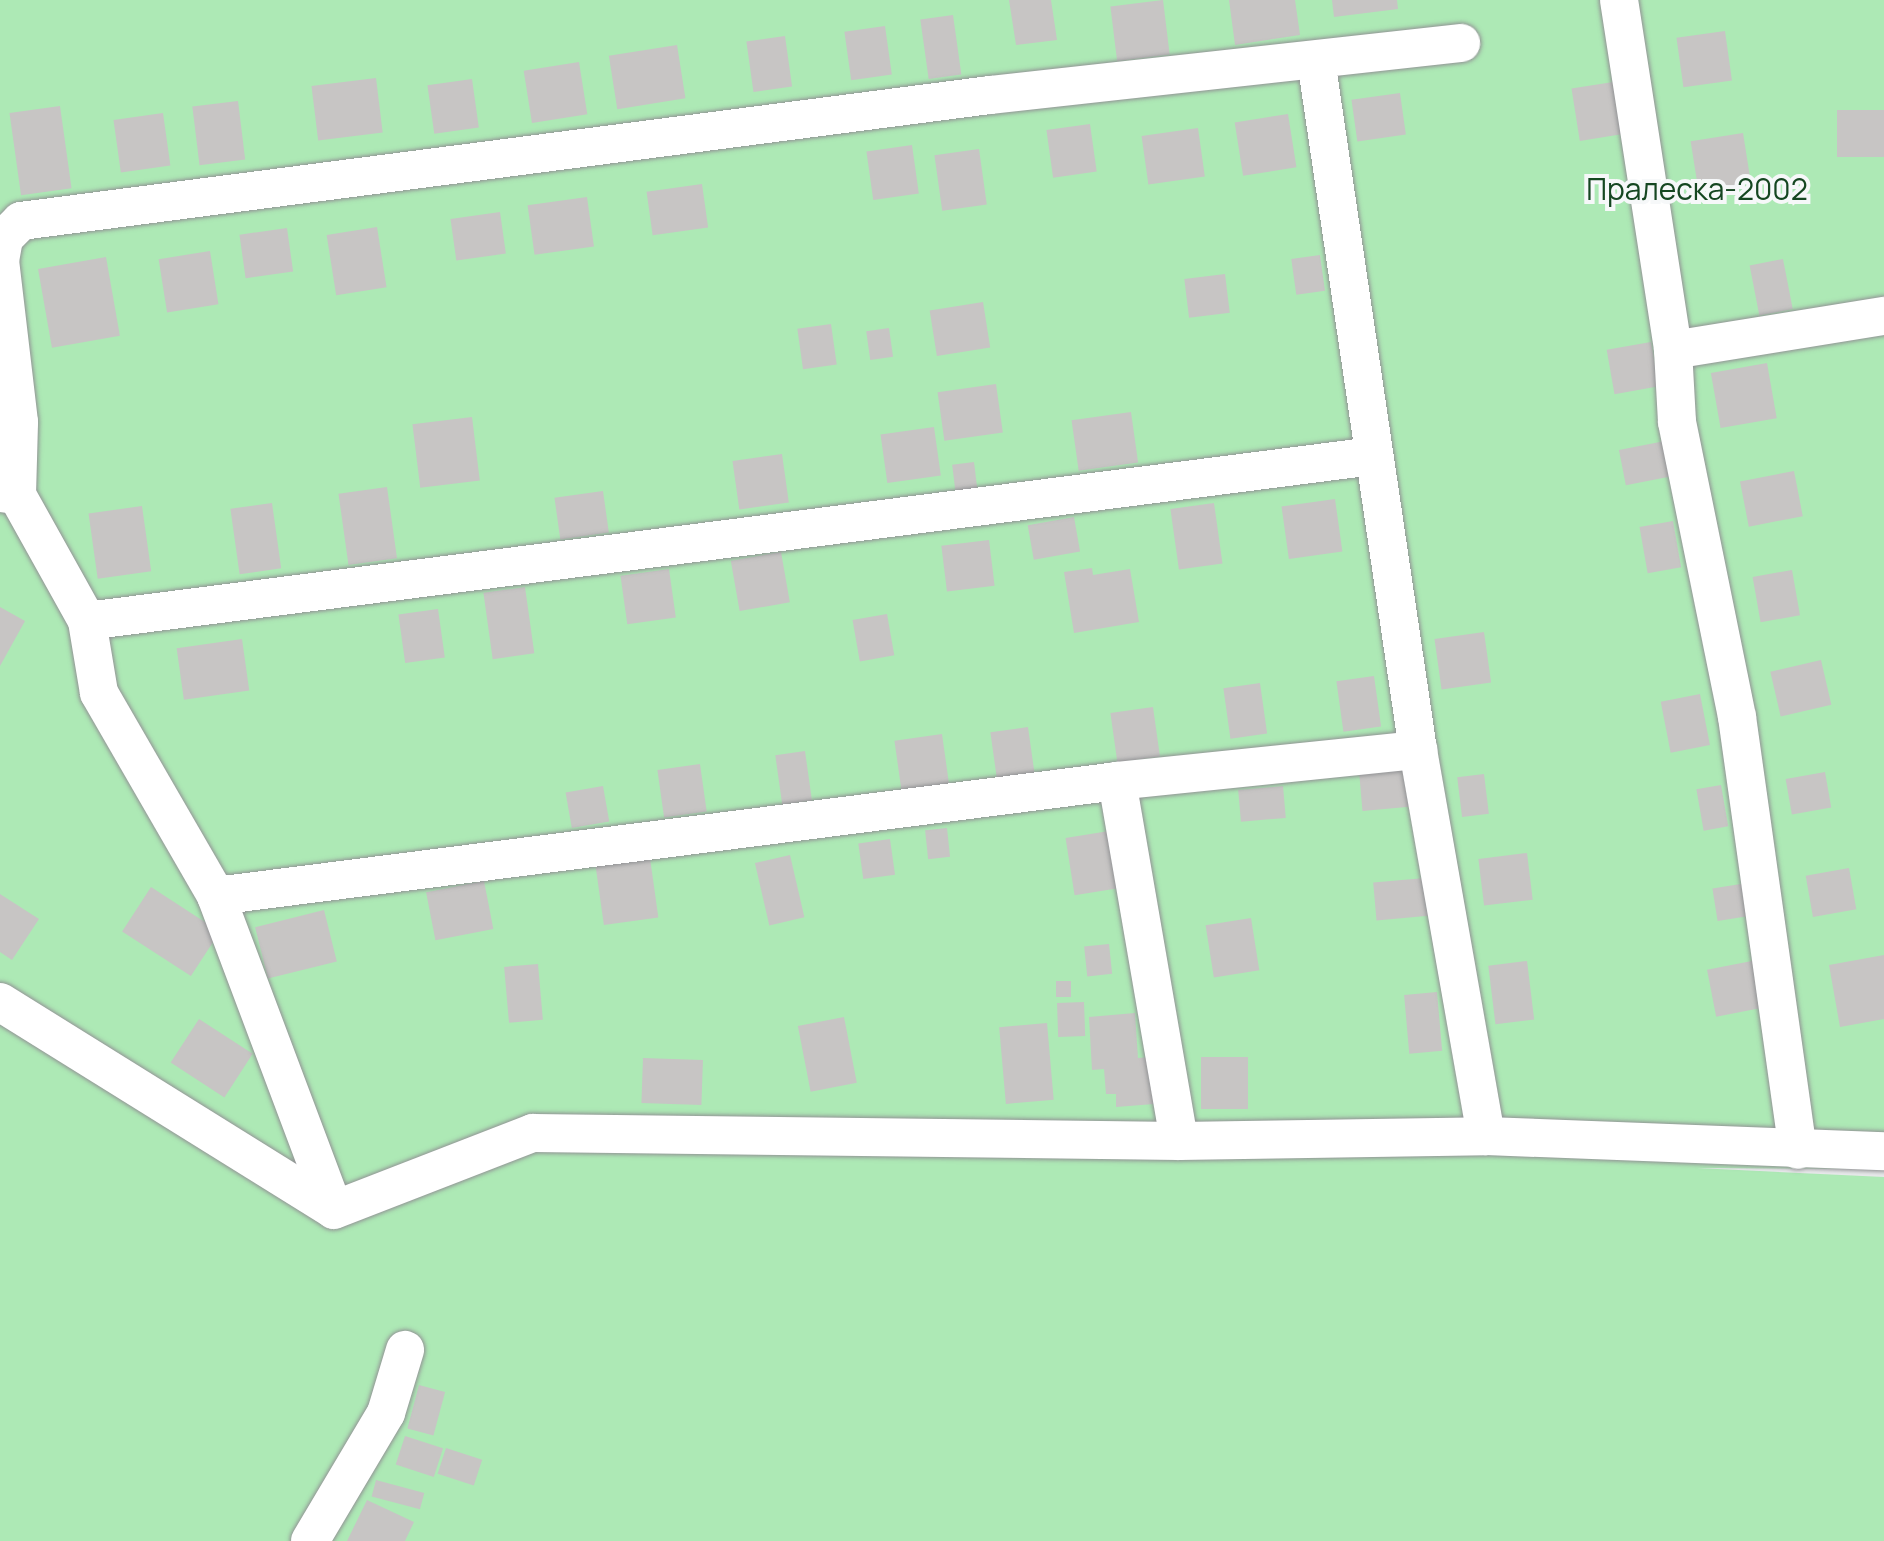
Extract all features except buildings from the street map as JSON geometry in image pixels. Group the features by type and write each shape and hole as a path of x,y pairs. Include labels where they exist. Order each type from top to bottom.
{"street":[{"path":"1620,0 1673,350 1677,422 1737,717 1798,1150"},
{"path":"334,1210 216,896 99,693 87,621 9,494 19,422 0,261 4,238 21,221 1461,43"},
{"path":"1316,60 1418,750 1486,1136"},
{"path":"1673,350 1884,316"},
{"path":"87,621 1373,456"},
{"path":"216,896 1118,781 1418,750"},
{"path":"1118,781 1179,1141"},
{"path":"0,1002 334,1210"},
{"path":"334,1210 533,1133 1179,1141 1486,1136 1884,1152"},
{"path":"310,1541 386,1413 405,1350"}],"green space":[{"name":"Пралеска-2002","path":"0,0 1884,0 1884,1169 1697,1168 1884,1177 1884,1541 0,1541"}]}
